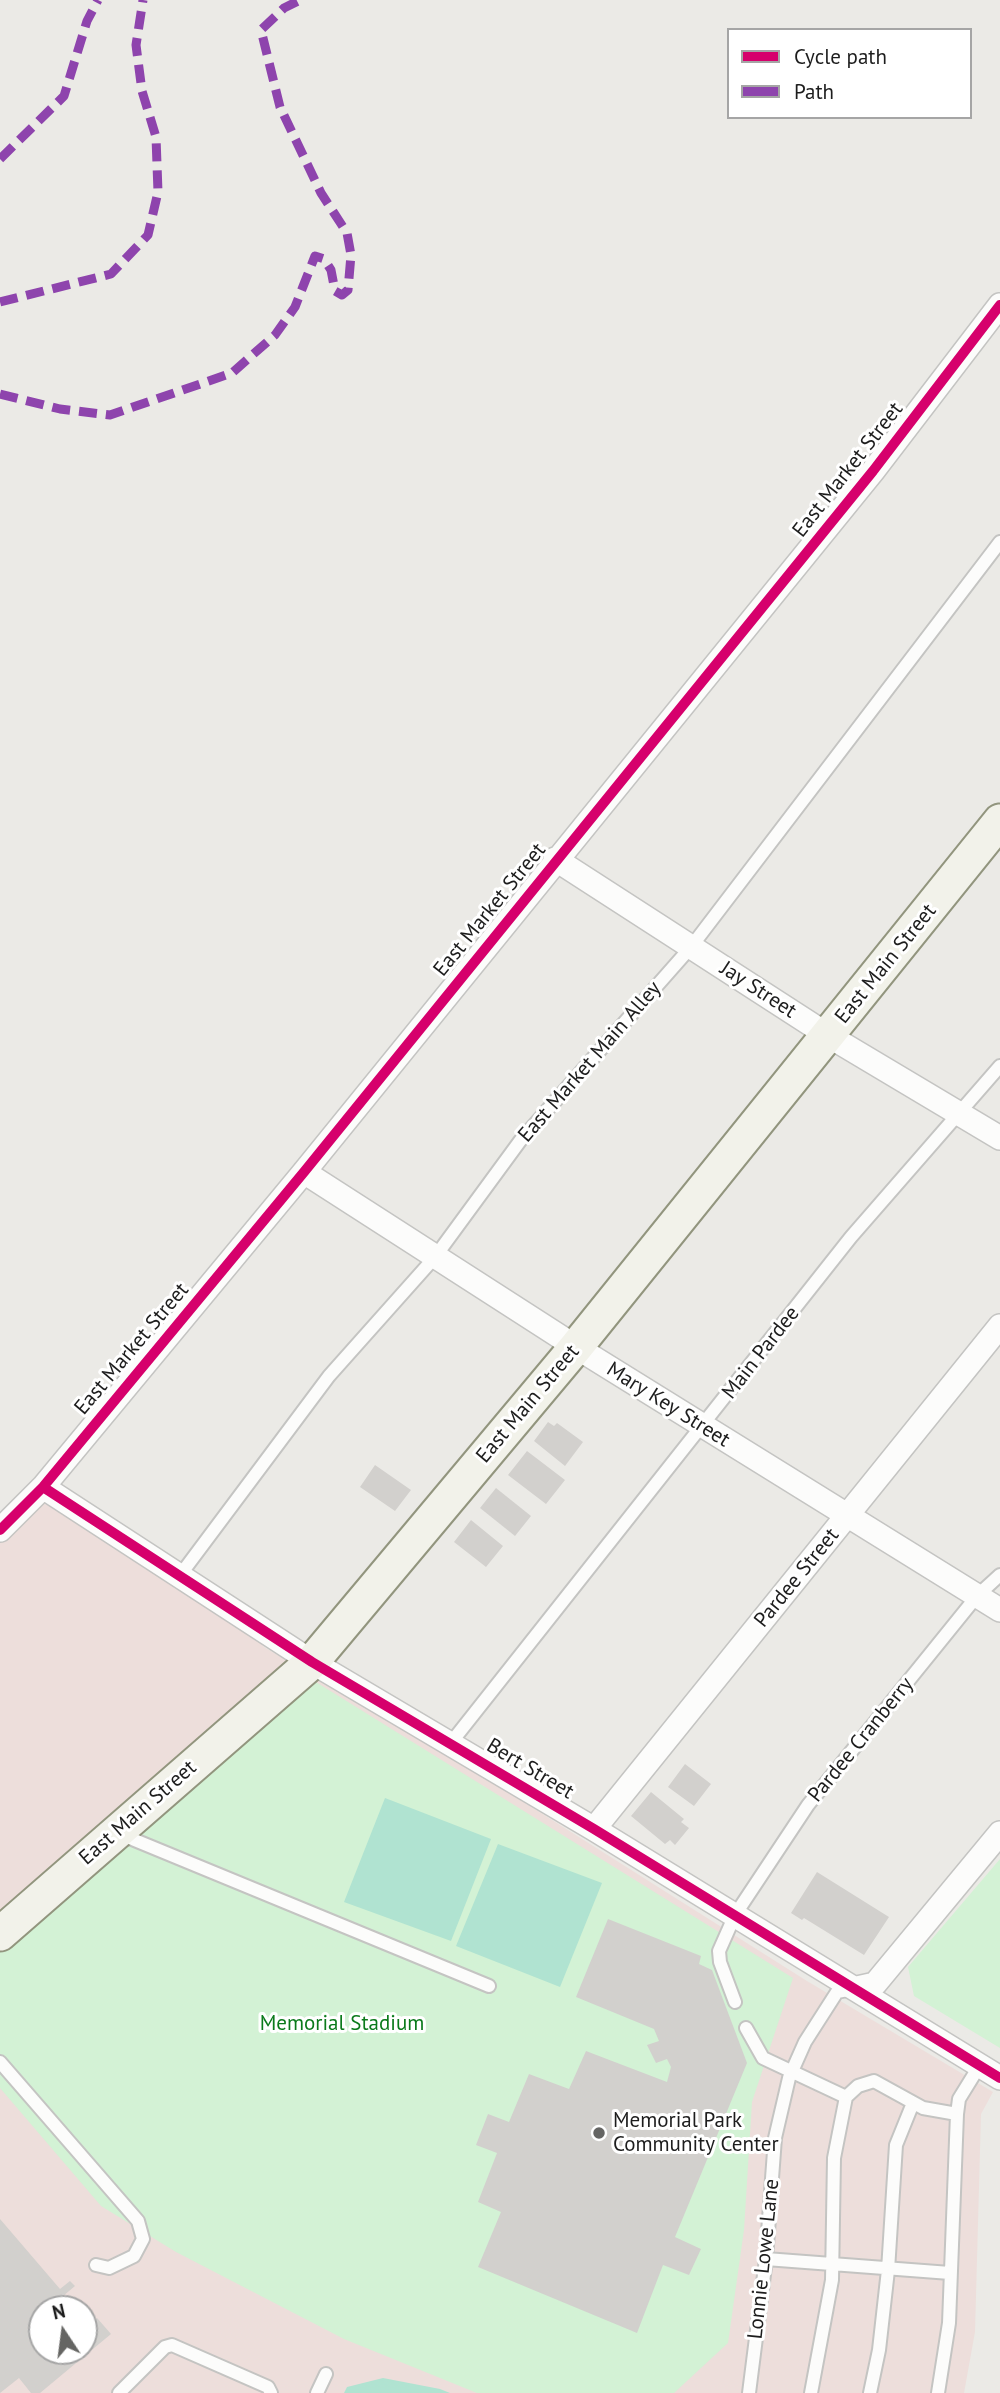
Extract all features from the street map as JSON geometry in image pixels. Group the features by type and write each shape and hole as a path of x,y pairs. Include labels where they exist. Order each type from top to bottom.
{"main road":[{"name":"East Main Street","path":"0,1934 312,1662 576,1347 1000,821"}],"street":[{"name":"East Market Street","path":"0,1530 43,1487 304,1172 555,859 873,471 1000,305"},
{"name":"Jay Street","path":"555,859 828,1035 1000,1138"},
{"name":"Mary Key Street","path":"304,1172 576,1347 1000,1610"},
{"name":"Pardee Street","path":"594,1829 1000,1326"},
{"name":"Bert Street","path":"43,1487 312,1662 857,1988 1000,2078"},
{"path":"857,1988 875,1984 1000,1833"}],"lane":[{"name":"East Market Main Alley","path":"179,1577 330,1376 435,1257 520,1141 691,947 1000,542"},
{"name":"Main Pardee","path":"450,1744 704,1427 851,1237 1000,1066"},
{"name":"Pardee Cranberry","path":"735,2002 720,1962 719,1951 735,1915 808,1805 977,1596 1000,1575"},
{"path":"116,1833 489,1986"},
{"name":"Lonnie Lowe Lane","path":"749,2393 766,2259 775,2138 792,2070 804,2042 836,1992 857,1988"},
{"path":"746,2028 763,2058 846,2098"},
{"path":"0,2062 138,2221 143,2239 134,2256 109,2268 96,2265"},
{"path":"938,2393 949,2323 957,2180 957,2114 960,2099 980,2066"},
{"path":"811,2393 827,2319 833,2266 834,2158 846,2098 858,2086 874,2081 931,2111 957,2114"},
{"path":"870,2393 879,2350 888,2270 896,2144 913,2103"},
{"path":"766,2259 950,2273"},
{"path":"119,2393 165,2347 172,2345 268,2387 271,2393"},
{"path":"317,2393 326,2374"}],"shaded area":[{"name":"Memorial Stadium","path":"40,1502 69,1514 255,1637 264,1647 514,1796 807,1981 993,2092 981,2114 975,2332 964,2393 0,2393 0,1542"}],"green space":[{"name":"Memorial Stadium","path":"311,1679 793,1978 752,2102 744,2230 728,2343 674,2393 477,2393 344,2339 176,2252 101,2206 0,2088 0,1948"},
{"path":"385,1798 491,1839 451,1941 344,1902"},
{"path":"498,1844 602,1883 560,1987 456,1946"},
{"path":"1000,1859 1000,2048 914,1996 908,1967"},
{"path":"383,2378 450,2393 344,2393 347,2387"}],"building":[{"path":"548,1422 554,1426 557,1423 583,1442 565,1466 534,1441"},
{"path":"527,1451 565,1480 546,1504 508,1475"},
{"path":"375,1465 411,1490 395,1511 360,1487"},
{"path":"496,1488 531,1516 515,1536 480,1508"},
{"path":"471,1520 503,1546 486,1567 454,1542"},
{"path":"685,1764 711,1784 694,1806 668,1787"},
{"path":"651,1792 684,1819 681,1822 689,1828 675,1845 670,1840 665,1844 631,1816"},
{"path":"817,1872 889,1917 864,1955 804,1918 802,1920 791,1913"},
{"name":"Memorial Park Community Center","path":"608,1919 701,1956 699,1964 712,1970 747,2063 675,2237 701,2249 689,2275 663,2265 637,2333 478,2267 501,2212 478,2202 497,2153 476,2145 488,2114 509,2122 529,2074 569,2089 586,2051 667,2082 671,2067 667,2059 656,2063 647,2045 659,2041 654,2029 576,1997"},
{"path":"0,2219 60,2289 70,2281 75,2286 64,2295 28,2295 28,2365 74,2365 40,2393 31,2393 19,2378 0,2393"},
{"path":"98,2319 111,2334 98,2345"}],"marked path":[{"path":"0,159 64,96 87,21 98,0"},
{"path":"0,302 111,274 148,235 158,192 156,137 142,91 136,45 143,0"},
{"path":"0,394 60,409 110,415 232,373 275,335 295,307 315,256 324,259 331,270 335,291 342,295 348,290 351,255 347,233 321,193 280,107 261,30 284,8 300,0"}],"cycle path":[{"path":"0,1530 43,1487 304,1172 873,471 1000,305"},
{"path":"43,1487 312,1662 594,1829 1000,2078"}],"place":[{"name":"Memorial Park Community Center","path":"599,2133"}]}
